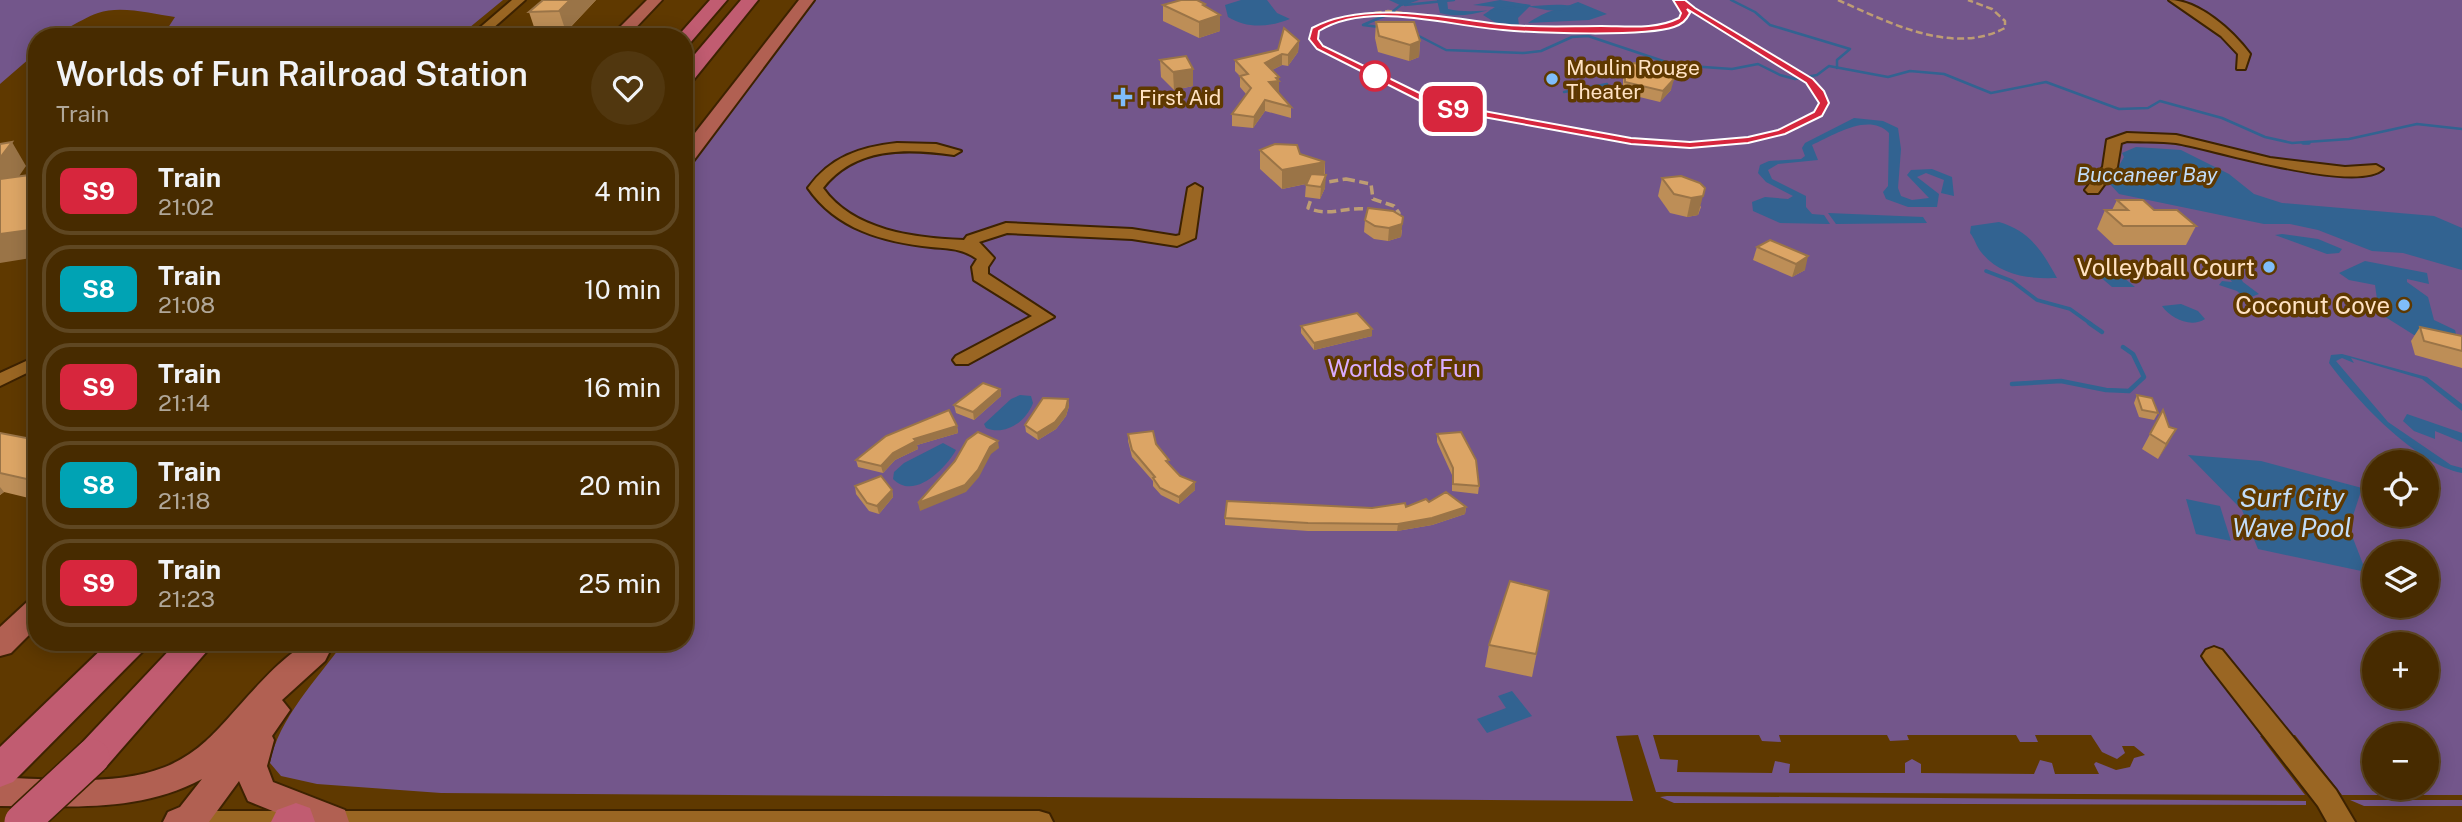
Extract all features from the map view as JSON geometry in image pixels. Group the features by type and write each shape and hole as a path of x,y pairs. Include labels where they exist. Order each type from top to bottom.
{"highway":[{"path":"693,29 719,0"},
{"path":"693,68 750,0"},
{"path":"11,761 122,651"},
{"path":"22,822 92,757 190,651"}],"main road":[{"path":"627,28 655,0"},
{"path":"693,148 807,0"},
{"path":"0,645 28,619"},
{"path":"0,792 118,791 166,782 200,765 232,738 268,694 315,651"},
{"path":"180,822 189,822 262,728 316,651"},
{"path":"262,728 250,766 260,790 307,821"}],"street":[{"path":"486,28 519,0"},
{"path":"2175,0 2225,33 2245,54 2241,66"},
{"path":"2093,190 2110,167 2113,140 2127,137 2187,141 2270,162 2344,170 2376,169"},
{"path":"954,151 920,146 880,150 838,164 815,188 820,198 855,223 922,241 969,245 986,258 980,276 1045,317 1018,328 962,360"},
{"path":"969,245 973,239 1006,228 1132,234 1177,241 1187,238 1195,188"},
{"path":"0,380 28,366"},
{"path":"2214,656 2327,798 2341,822"},
{"path":"189,822 1039,822"}],"green space":[{"path":"0,0 503,0 469,28 168,28 175,17 136,11 107,11 90,16 68,28 28,28 28,60 0,84"},
{"name":"Worlds of Fun","path":"816,0 2462,0 2462,795 2439,795 2439,723 2362,723 2362,795 2342,795 2295,735 2260,736 2305,795 1656,792 1638,735 1616,736 1633,801 441,793 317,784 281,776 270,763 274,747 290,715 337,651 693,651 693,163","holes":["1653,735 1759,735 1762,741 1781,742 1779,735 1887,735 1890,741 1909,740 1907,735 2016,735 2020,742 2038,742 2035,735 2091,735 2102,752 2117,759 2125,753 2122,746 2134,746 2145,755 2134,758 2130,767 2116,770 2096,762 2094,764 2099,774 2055,774 2052,763 2040,760 2034,774 1921,773 1921,764 1912,759 1905,763 1905,773 1789,773 1790,764 1775,761 1772,773 1677,772 1678,760 1660,759"]},
{"path":"1660,797 2306,801 2306,805 1674,803"},
{"path":"2350,800 2462,800 2462,806 2364,806"}],"water":[{"path":"1241,0 1267,0 1277,13 1290,19 1259,26 1235,21 1228,17 1225,5"},
{"path":"1500,0 1531,5 1518,18 1519,25 1496,23 1483,15 1495,7 1473,5"},
{"path":"1578,2 1607,14 1589,20 1528,23 1547,13"},
{"path":"1854,118 1883,121 1898,128 1901,149 1898,188 1901,196 1912,200 1929,198 1907,175 1911,170 1932,169 1952,177 1954,196 1941,193 1944,180 1926,173 1917,177 1939,194 1937,207 1908,207 1886,199 1883,192 1888,186 1889,133 1881,127 1861,125 1812,145 1818,160 1778,164 1768,170 1772,179 1806,196 1806,207 1812,214 1824,215 1830,224 1780,223 1753,211 1752,202 1765,197 1788,199 1793,196 1766,182 1758,173 1760,165 1769,161 1801,159 1805,156 1802,148 1805,143"},
{"name":"Buccaneer Bay","path":"2136,147 2181,150 2229,174 2254,194 2282,203 2434,216 2462,228 2462,270 2403,253 2372,251 2318,230 2290,224 2264,224 2119,194 2109,183 2124,157 2122,153"},
{"path":"1828,213 1923,217 1927,223 1836,224"},
{"path":"1999,222 2019,231 2034,243 2057,278 2016,274 1989,260 1979,250 1970,233 1971,226"},
{"path":"2275,235 2318,239 2342,249 2339,253 2327,254"},
{"name":"Coconut Cove","path":"2365,261 2427,273 2429,284 2407,279 2407,282 2428,297 2434,320 2455,330 2456,334 2414,335 2379,313 2375,285 2349,280 2339,273"},
{"path":"2097,264 2111,267 2135,287 2112,287 2091,269"},
{"path":"2226,274 2239,275 2243,282 2259,294 2246,299 2237,291 2219,285 2222,281 2232,282"},
{"path":"2181,304 2198,311 2205,319 2194,323 2182,321 2162,306"},
{"path":"2342,354 2427,377 2462,404 2462,411 2422,379 2351,358 2354,363 2342,358 2336,361 2388,422 2429,450 2416,450 2388,428 2355,395 2329,363 2331,355"},
{"path":"1020,395 1031,396 1033,403 1020,421 1007,429 986,428 984,424 1011,399"},
{"path":"2407,414 2462,433 2462,442 2435,431 2435,439 2414,431 2403,421"},
{"path":"943,443 956,450 929,480 910,486 901,485 893,479 894,472 904,463"},
{"name":"Surf City Wave Pool","path":"2188,455 2261,461 2362,488 2349,528 2362,562 2362,571 2258,549 2242,510"},
{"path":"2439,457 2451,465 2462,468 2462,473 2439,464"},
{"path":"2186,499 2220,506 2231,541 2196,534"},
{"path":"1512,691 1532,716 1487,733 1477,719 1506,708 1498,696"}],"building":[{"path":"543,0 570,0 559,11 529,12"},
{"path":"1181,0 1197,0 1220,15 1199,22 1163,5"},
{"path":"1376,22 1414,22 1420,41 1410,45 1379,36"},
{"path":"1284,28 1299,41 1288,55 1282,54 1265,63 1279,77 1276,78 1279,81 1269,82 1291,107 1265,100 1254,117 1232,114 1251,88 1240,76 1248,74 1235,60 1278,50"},
{"path":"1186,56 1193,69 1173,72 1160,60"},
{"path":"1634,63 1664,70 1674,79 1663,91 1625,82 1625,69"},
{"path":"12,142 0,158 0,144"},
{"path":"1275,144 1297,145 1300,154 1325,162 1282,170 1260,150"},
{"path":"1311,174 1326,175 1321,187 1306,185"},
{"path":"28,175 28,230 0,234 0,179"},
{"path":"1681,176 1700,183 1705,188 1703,196 1691,198 1674,194 1662,178"},
{"path":"2117,200 2143,200 2154,210 2177,210 2196,226 2123,226 2105,210 2128,210"},
{"path":"1368,208 1393,211 1403,217 1402,224 1389,228 1375,226 1365,220"},
{"path":"1770,240 1808,256 1796,264 1757,247"},
{"path":"1357,313 1372,329 1314,343 1301,326"},
{"path":"2420,327 2462,336 2462,351 2424,341"},
{"path":"983,383 1000,389 973,412 954,405"},
{"path":"2137,395 2152,398 2158,413 2142,410"},
{"path":"1043,398 1068,399 1066,408 1055,422 1037,433 1025,425"},
{"path":"949,410 957,426 914,439 916,441 893,453 881,466 856,460 886,436"},
{"path":"2163,410 2169,427 2176,429 2166,444 2150,434"},
{"path":"1153,431 1156,444 1169,460 1166,461 1180,476 1195,482 1179,497 1160,488 1153,478 1155,477 1132,450 1128,434"},
{"path":"978,432 998,441 990,447 978,470 965,485 918,503 955,461 967,440"},
{"path":"1461,432 1476,460 1479,486 1453,484 1453,468 1437,434"},
{"path":"0,433 28,438 28,479 0,473"},
{"path":"881,476 892,490 877,506 867,503 855,486"},
{"path":"1446,492 1466,507 1432,518 1398,524 1308,523 1225,518 1227,501 1372,508 1405,503 1406,507 1426,499 1429,502"},
{"path":"1510,581 1549,591 1536,654 1489,645"}],"waterway":[{"path":"1394,0 1402,3 1414,0"},
{"path":"1379,27 1363,25 1391,13 1407,0"},
{"path":"1442,0 1443,11 1460,14 1513,3 1548,8 1567,6 1559,2 1532,0"},
{"path":"1405,5 1454,0"},
{"path":"1731,0 1755,12 1770,25 1850,49 1837,60 1837,67"},
{"path":"1415,34 1446,50 1523,53 1541,51 1572,37 1588,36 1675,65 1732,69 1758,64 1795,79 1817,75 1829,66 1837,67"},
{"path":"1837,67 1888,77 1910,71 1944,74 1991,93 2046,82 2119,109 2148,108 2160,101 2222,118 2265,137 2292,143 2349,139 2417,124 2462,129"},
{"path":"1564,92 1607,84"},
{"path":"2303,143 2309,143"},
{"path":"1986,271 2012,281 2037,300 2070,309 2091,324"},
{"path":"2089,323 2102,332"},
{"path":"2012,384 2061,381 2106,390 2129,391 2144,377 2133,354 2123,347"}],"railway":[{"path":"1677,0 1685,13 1683,19 1647,29 1502,27 1388,11 1336,19 1315,30 1314,39 1320,48 1437,106 1652,143 1714,144 1765,137 1810,120 1824,103 1819,91 1809,81 1692,10 1682,0"},
{"path":"1838,0 1899,26 1942,37 1964,39 1985,36 2005,28 2005,21 1992,9 1968,0"},
{"path":"1679,143 1718,143"},
{"path":"1346,179 1371,184 1373,199 1394,206 1399,213 1357,209 1323,212 1308,208 1316,184 1346,179"}],"train":[{"name":"S9","path":"1677,0 1685,13 1683,19 1670,25 1647,29 1586,26 1502,27 1400,11 1345,16 1327,21 1315,30 1314,39 1320,48 1437,106 1631,141 1690,145 1748,140 1781,132 1810,120 1823,108 1824,103 1819,91 1809,81 1692,10 1682,0"}],"place":[{"name":"Moulin Rouge Theater","path":"1552,79"},
{"name":"First Aid","path":"1123,97"},
{"name":"Volleyball Court","path":"2269,267"},
{"name":"Coconut Cove","path":"2404,305"}]}
